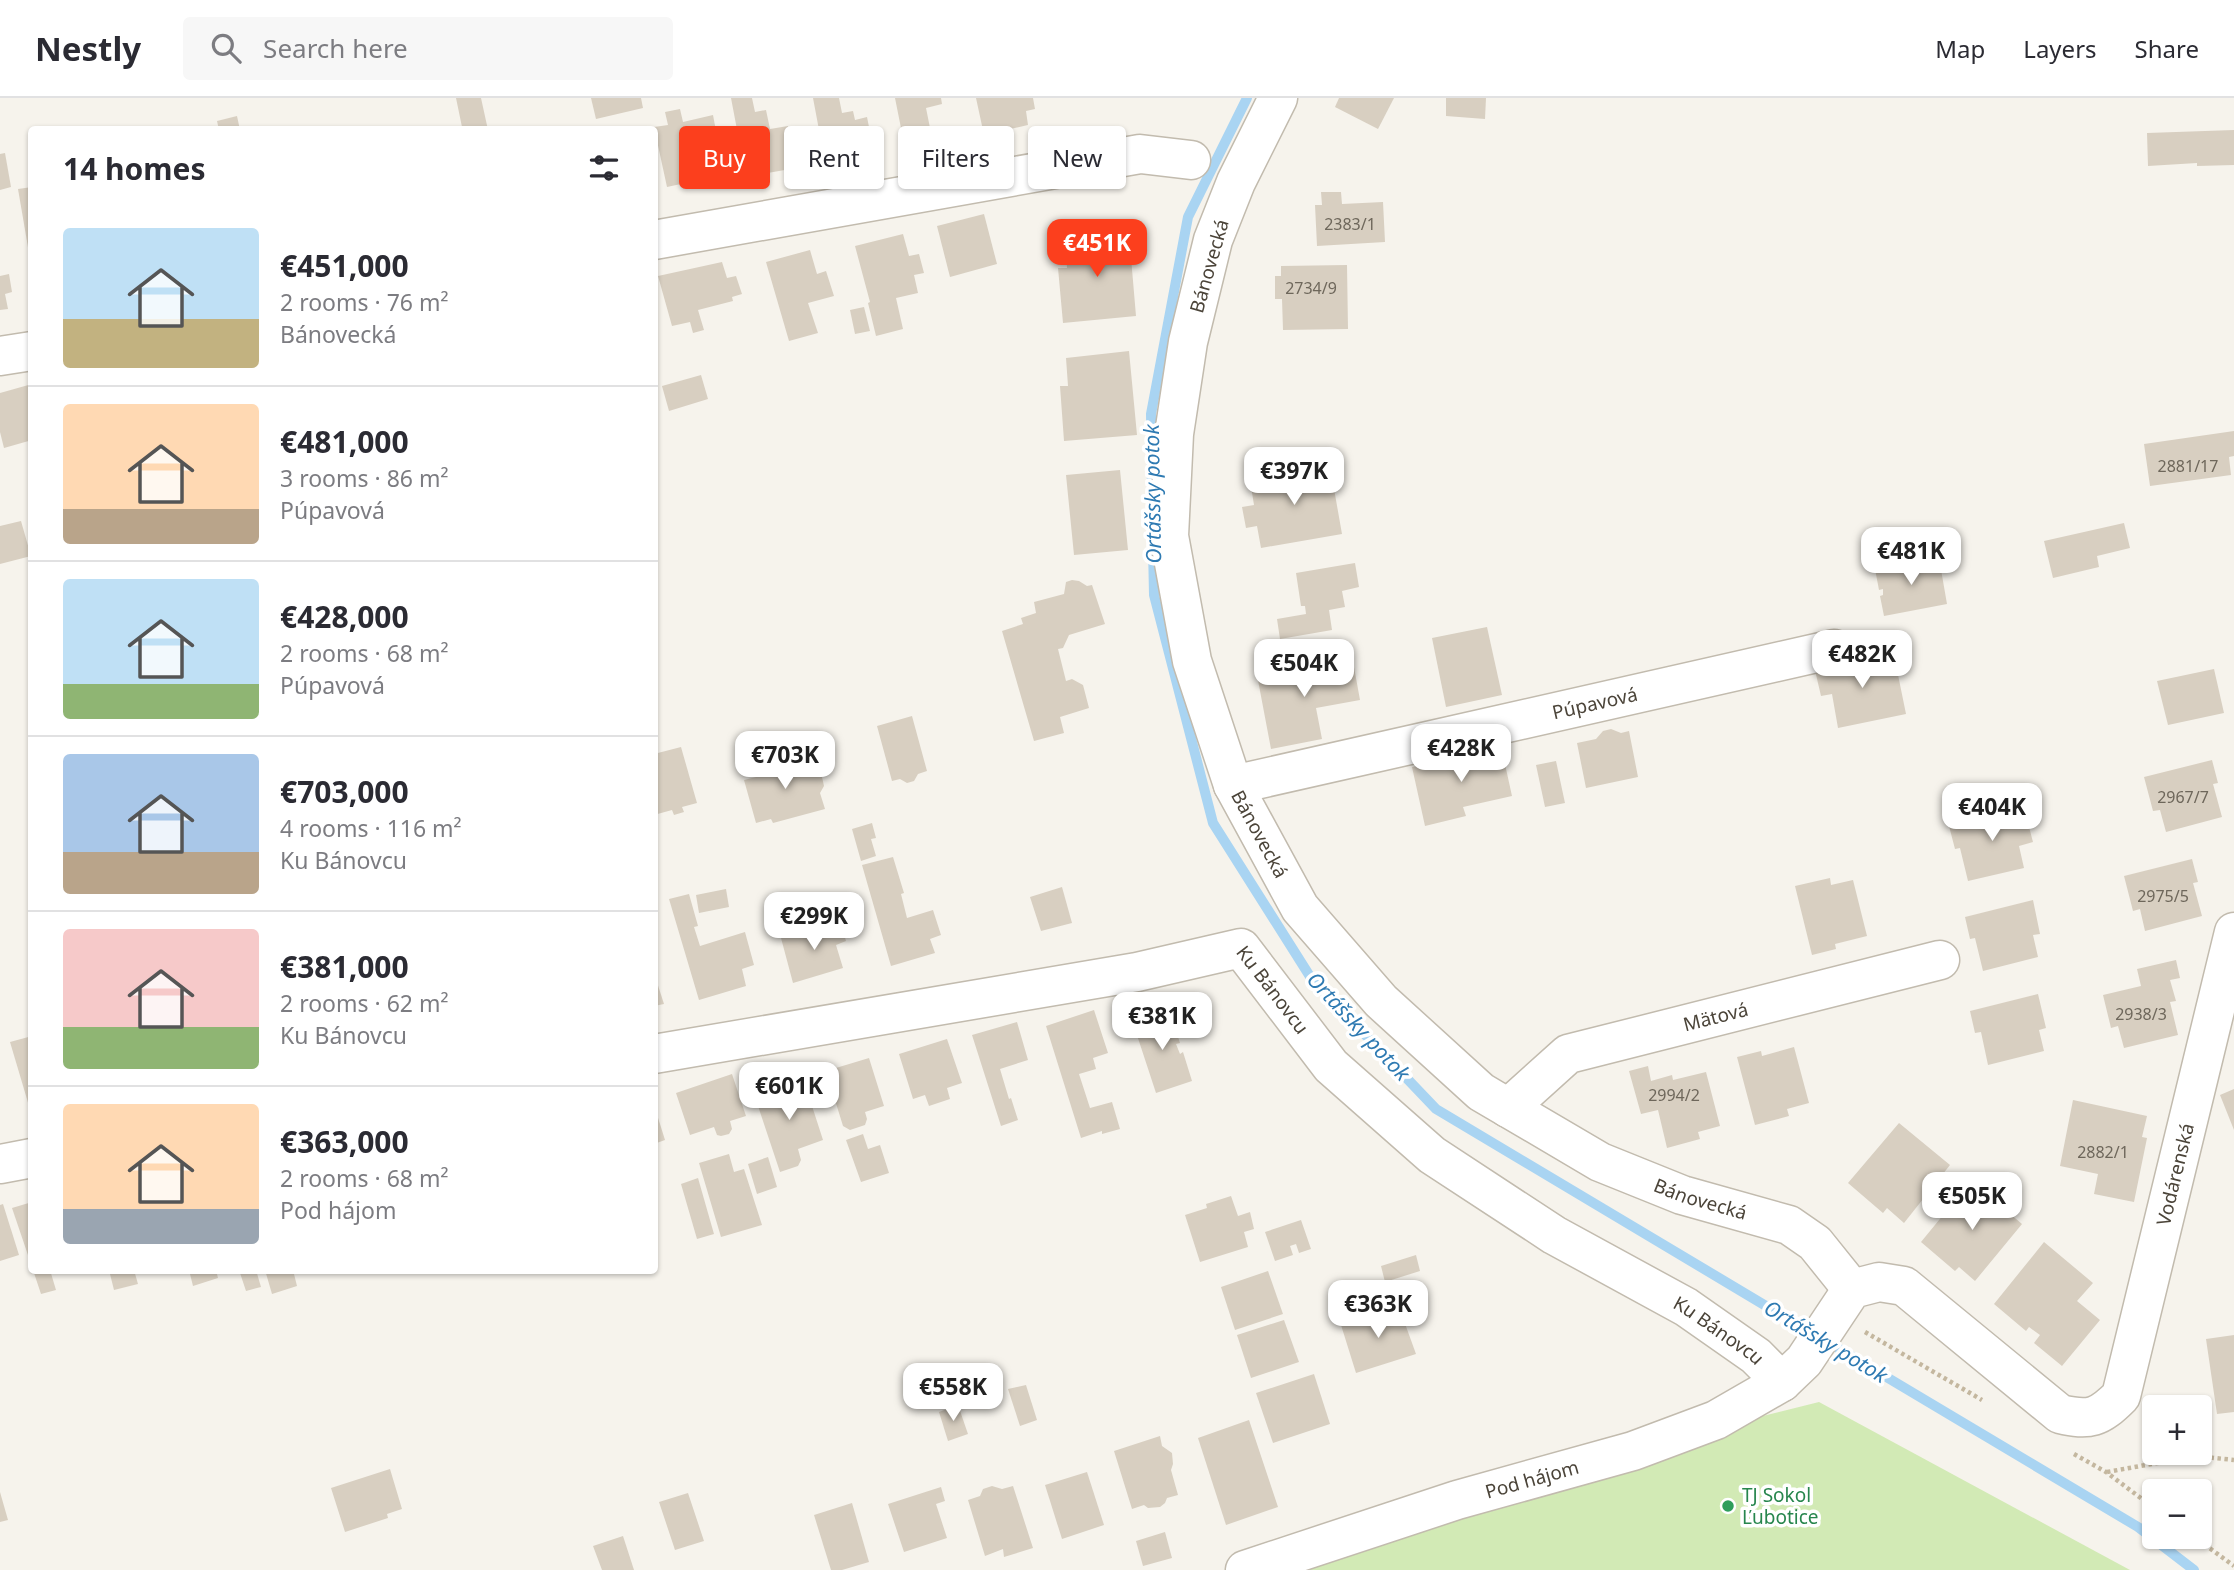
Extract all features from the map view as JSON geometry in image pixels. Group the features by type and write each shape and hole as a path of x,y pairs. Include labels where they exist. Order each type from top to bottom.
{"street":[{"name":"Bánovecká","path":"1278,98 1236,182 1213,240 1188,341 1174,434 1169,537 1192,661 1233,785 1300,908 1381,1001 1481,1093 1600,1162 1682,1195 1789,1225 1815,1243 1844,1302"},
{"path":"658,239 1140,154 1191,160"},
{"path":"0,356 28,352"},
{"name":"Púpavová","path":"1233,785 1834,649"},
{"name":"Vodárenská","path":"1844,1302 1879,1282 1904,1286 2060,1415 2082,1419 2106,1411 2121,1396 2222,1030 2234,932"},
{"name":"Ku Bánovcu","path":"658,1053 1137,972 1241,948 1331,1066 1432,1155 1555,1235 1686,1307 1756,1356 1793,1371"},
{"name":"Mätová","path":"1508,1108 1568,1054 1940,960"},
{"path":"0,1164 28,1159"},
{"path":"1793,1371 1844,1302"},
{"name":"Pod hájom","path":"1245,1570 1457,1500 1633,1451 1716,1419 1793,1371"}],"path":[{"path":"2106,1472 2196,1456 2234,1460"},
{"path":"2211,1549 2234,1566"}],"green space":[{"name":"TJ Sokol Ľubotice","path":"1819,1402 2130,1570 1257,1570 1634,1448"}],"building":[{"path":"456,98 481,98 487,126 462,126"},
{"path":"591,98 641,98 643,108 596,119"},
{"path":"731,98 752,98 755,112 766,110 769,126 736,126"},
{"path":"813,98 839,98 842,113 853,111 855,120 867,117 869,126 818,126"},
{"path":"895,98 941,98 942,104 926,108 930,126 901,126"},
{"path":"976,98 1033,98 1035,109 1026,111 1028,125 1014,128 1014,126 982,126"},
{"path":"1339,98 1394,98 1378,129 1335,107"},
{"path":"1446,98 1486,98 1485,119 1446,116"},
{"path":"680,109 683,122 713,115 715,126 679,126 679,184 667,187 658,145 658,126 668,125 665,112"},
{"path":"237,116 239,126 218,126 217,121"},
{"path":"784,127 784,170 770,173 770,129"},
{"path":"2234,130 2234,165 2197,166 2197,163 2148,166 2147,133"},
{"path":"5,153 11,187 0,190 0,154"},
{"path":"28,188 28,247 18,189"},
{"path":"1321,192 1341,192 1342,204 1383,202 1385,242 1317,246 1315,205 1322,205"},
{"path":"984,214 997,264 950,277 937,226"},
{"path":"903,234 909,256 919,254 924,273 914,275 918,293 896,298 903,329 876,336 855,246"},
{"path":"1129,234 1136,316 1063,323 1058,268 1067,268 1065,239"},
{"path":"810,250 817,274 826,271 834,296 808,303 818,333 789,341 766,262"},
{"path":"722,262 727,278 736,276 742,294 732,297 733,301 698,310 704,330 693,333 690,322 672,326 658,276"},
{"path":"1347,265 1348,329 1283,330 1282,299 1275,299 1275,276 1281,276 1281,266"},
{"path":"9,274 12,292 5,294 8,309 0,310 0,276"},
{"path":"864,307 870,331 855,334 850,310"},
{"path":"1129,351 1137,435 1064,441 1060,386 1068,386 1066,358"},
{"path":"701,375 708,399 669,411 662,386"},
{"path":"28,385 28,441 4,448 0,432 0,393"},
{"path":"2234,431 2234,456 2229,457 2231,475 2150,486 2144,444"},
{"path":"1330,466 1342,534 1261,548 1257,526 1246,528 1242,507 1254,505 1250,480"},
{"path":"1120,470 1128,550 1074,555 1066,475"},
{"path":"21,521 28,546 28,557 0,564 0,526"},
{"path":"2124,523 2130,548 2097,556 2099,567 2053,578 2044,541"},
{"path":"1939,558 1947,604 1884,616 1880,596 1883,595 1883,589 1879,590 1875,569"},
{"path":"1355,563 1359,587 1342,591 1345,607 1329,610 1332,630 1280,639 1277,619 1306,614 1305,606 1301,606 1296,573"},
{"path":"1072,580 1087,586 1092,585 1105,624 1069,635 1063,648 1058,649 1066,681 1072,679 1083,685 1089,708 1060,717 1064,733 1034,741 1002,631 1023,624 1021,618 1036,613 1034,602 1064,594 1066,582"},
{"path":"1487,627 1502,695 1446,707 1432,638"},
{"path":"1894,655 1906,714 1838,728 1832,694 1821,696 1814,666 1848,660 1849,665"},
{"path":"1352,656 1360,700 1316,708 1322,739 1271,749 1257,675"},
{"path":"2214,669 2224,713 2168,725 2157,681"},
{"path":"912,716 927,771 907,783 900,779 892,781 877,726"},
{"path":"1611,729 1621,733 1629,731 1638,777 1586,788 1577,743 1596,739 1603,731"},
{"path":"1501,746 1512,796 1463,807 1466,816 1425,826 1412,767"},
{"path":"681,747 697,803 682,807 684,812 674,815 672,810 658,814 658,753"},
{"path":"811,756 815,771 822,777 824,786 820,793 825,809 773,823 771,819 756,823 744,780 760,776 759,772 764,770 762,764 778,759 780,765"},
{"path":"2212,760 2218,783 2213,784 2222,817 2166,832 2160,810 2153,811 2144,777"},
{"path":"1556,761 1565,803 1545,807 1536,765"},
{"path":"2024,808 2033,842 2019,846 2024,868 1968,881 1960,848 1955,849 1949,826"},
{"path":"872,823 876,838 871,839 876,856 861,861 852,829"},
{"path":"893,857 904,893 901,894 907,918 933,910 941,935 930,939 935,953 891,966 862,865"},
{"path":"2192,859 2198,882 2193,883 2202,916 2145,931 2140,909 2133,911 2124,876"},
{"path":"1830,878 1831,885 1853,880 1867,936 1835,944 1836,949 1812,955 1795,886"},
{"path":"1062,887 1072,923 1041,931 1030,897"},
{"path":"726,889 729,907 699,913 696,895"},
{"path":"689,894 698,926 694,927 700,946 745,932 754,965 742,969 746,986 699,1000 669,899"},
{"path":"2033,900 2040,934 2033,935 2038,957 1983,971 1975,938 1970,939 1965,917"},
{"path":"841,924 846,941 836,945 843,968 793,983 781,938"},
{"path":"2176,960 2180,978 2170,980 2176,1001 2170,1002 2178,1035 2124,1048 2118,1026 2111,1028 2103,995 2141,986 2137,969"},
{"path":"658,985 664,1004 658,1005"},
{"path":"2038,994 2046,1028 2039,1030 2044,1051 1988,1065 1981,1032 1975,1033 1970,1011"},
{"path":"1094,1010 1108,1053 1093,1058 1096,1069 1079,1074 1090,1108 1112,1102 1120,1129 1081,1138 1046,1026"},
{"path":"1170,1012 1180,1043 1176,1044 1180,1054 1183,1052 1192,1081 1156,1093 1133,1023"},
{"path":"1017,1022 1028,1060 1000,1069 1018,1120 1001,1126 972,1035"},
{"path":"28,1037 28,1103 10,1042"},
{"path":"947,1039 962,1083 947,1088 950,1099 929,1106 925,1095 913,1099 899,1054"},
{"path":"1794,1047 1809,1103 1787,1109 1789,1116 1755,1125 1737,1057 1761,1051 1762,1056"},
{"path":"869,1058 884,1106 865,1112 865,1125 850,1130 843,1126 826,1071"},
{"path":"1648,1066 1651,1081 1672,1075 1673,1080 1706,1072 1720,1126 1698,1132 1700,1139 1667,1148 1658,1110 1641,1114 1629,1071"},
{"path":"732,1074 746,1116 730,1121 732,1129 729,1134 717,1135 714,1127 690,1135 676,1093"},
{"path":"803,1078 823,1140 798,1149 801,1160 798,1166 780,1172 754,1094"},
{"path":"2234,1089 2234,1130 2220,1095"},
{"path":"2073,1100 2147,1116 2142,1137 2147,1138 2134,1202 2094,1194 2098,1174 2060,1166"},
{"path":"658,1118 665,1140 658,1143"},
{"path":"1899,1123 1950,1165 1904,1223 1887,1208 1883,1213 1848,1183"},
{"path":"863,1134 868,1149 880,1145 889,1173 861,1182 846,1140"},
{"path":"729,1154 734,1172 744,1169 762,1225 721,1237 699,1163"},
{"path":"768,1157 777,1187 757,1194 748,1164"},
{"path":"698,1178 714,1234 697,1239 681,1184"},
{"path":"1971,1181 2022,1224 1975,1281 1959,1267 1955,1271 1921,1242"},
{"path":"1231,1196 1238,1216 1250,1212 1254,1229 1244,1232 1248,1247 1200,1262 1185,1215 1207,1208 1206,1204"},
{"path":"28,1203 28,1255 12,1208"},
{"path":"3,1204 19,1255 0,1261 0,1205"},
{"path":"1301,1220 1311,1249 1299,1253 1296,1244 1290,1246 1293,1255 1275,1261 1265,1232"},
{"path":"2044,1242 2093,1283 2077,1301 2100,1320 2062,1366 2034,1343 2040,1335 2029,1327 2026,1331 1994,1304"},
{"path":"1416,1255 1420,1271 1385,1282 1381,1266"},
{"path":"1268,1271 1283,1314 1235,1330 1221,1287"},
{"path":"34,1274 51,1274 56,1290 41,1294"},
{"path":"110,1274 135,1274 138,1284 114,1290"},
{"path":"190,1274 217,1274 218,1278 193,1286"},
{"path":"240,1274 257,1274 261,1287 246,1291"},
{"path":"266,1274 294,1274 297,1286 272,1294"},
{"path":"1399,1307 1416,1354 1356,1373 1341,1325"},
{"path":"1284,1320 1299,1362 1251,1378 1237,1335"},
{"path":"2234,1335 2234,1412 2217,1414 2206,1339"},
{"path":"1314,1374 1330,1424 1273,1443 1256,1393"},
{"path":"1026,1385 1037,1420 1020,1426 1008,1389"},
{"path":"958,1405 968,1434 948,1441 939,1412"},
{"path":"1249,1420 1278,1507 1226,1525 1198,1438"},
{"path":"1160,1436 1162,1446 1172,1453 1171,1470 1178,1495 1167,1498 1160,1507 1148,1508 1144,1505 1132,1509 1114,1451"},
{"path":"390,1469 402,1509 387,1514 388,1518 345,1532 331,1488"},
{"path":"1087,1472 1104,1525 1062,1539 1045,1485"},
{"path":"992,1486 1002,1489 1013,1486 1033,1548 1004,1557 1003,1549 985,1556 968,1500 980,1496 983,1489"},
{"path":"941,1487 945,1501 936,1504 947,1538 904,1552 888,1504"},
{"path":"0,1492 8,1520 0,1522"},
{"path":"688,1493 704,1541 675,1550 659,1502"},
{"path":"852,1503 869,1562 842,1570 831,1570 814,1515"},
{"path":"1165,1532 1172,1558 1143,1566 1136,1541"},
{"path":"623,1536 634,1570 602,1570 593,1546"}],"waterway":[{"name":"Ortášsky potok","path":"1152,497 1151,414 1188,217 1247,98"},
{"name":"Ortášsky potok","path":"1153,547 1154,595 1213,823 1311,978 1436,1109 1813,1334"},
{"name":"Ortášsky potok","path":"1826,1341 2138,1527 2194,1570"}],"place":[{"name":"TJ Sokol Ľubotice","path":"1728,1506"}]}
